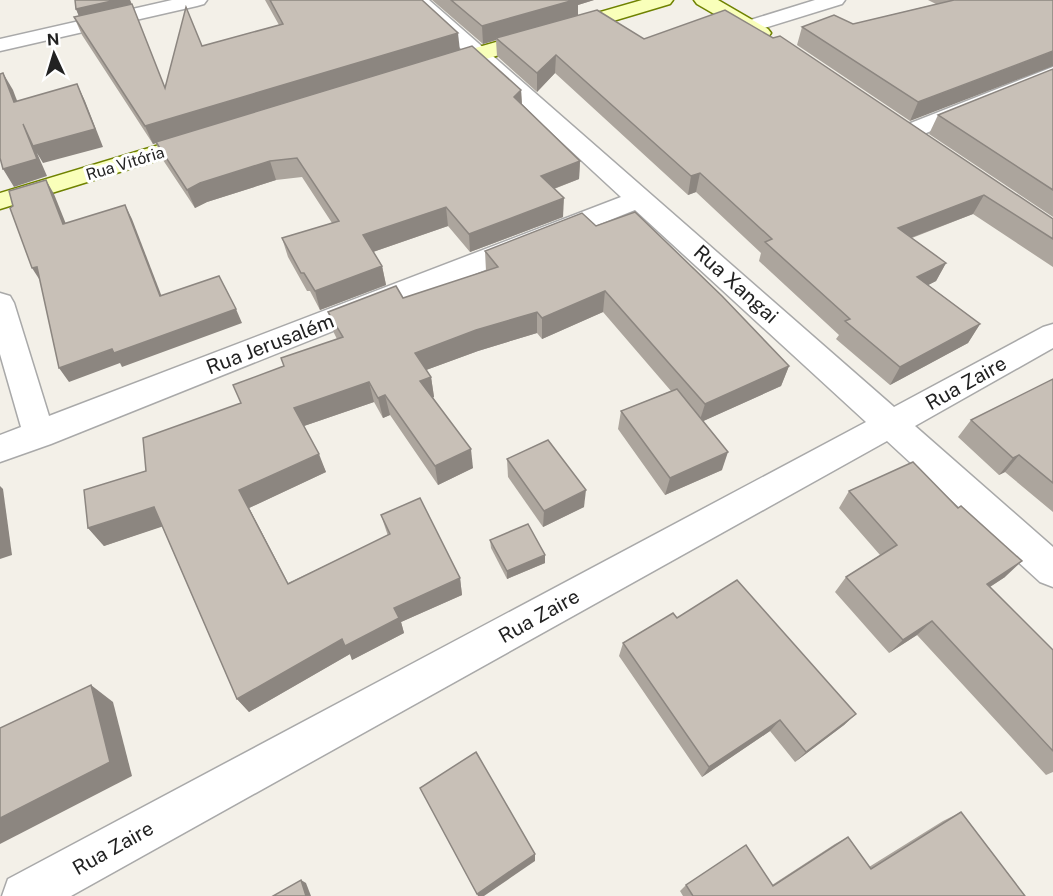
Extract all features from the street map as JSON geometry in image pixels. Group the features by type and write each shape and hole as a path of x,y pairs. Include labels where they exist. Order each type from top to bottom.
{"street":[{"path":"0,45 197,0"},
{"name":"Rua Xangai","path":"418,0 480,53 1053,570"},
{"path":"423,71 663,0"},
{"path":"704,0 751,26 780,46"},
{"path":"751,26 835,0"},
{"path":"906,133 1053,73"},
{"path":"887,120 926,146"},
{"name":"Rua Vitória","path":"0,201 217,134"},
{"name":"Rua Jerusalém","path":"0,449 641,198"},
{"path":"0,303 39,435"},
{"name":"Rua Zaire","path":"26,896 1053,335"}],"building":[{"path":"75,0 116,0 76,9"},
{"path":"270,0 422,0 458,33 145,126 74,17 132,4 165,88 186,7 202,46 283,24"},
{"path":"451,0 574,0 482,26"},
{"path":"954,0 1053,0 1053,51 918,102 802,27 834,15 853,24"},
{"path":"597,10 644,39 725,10 773,38 780,36 1053,219 1053,239 984,195 898,228 946,263 917,277 980,324 900,367 845,321 850,319 765,242 772,239 700,173 691,176 556,55 537,73 496,38"},
{"path":"472,46 521,90 514,97 580,161 541,176 564,198 469,234 446,207 363,235 382,266 315,291 304,273 301,273 282,238 339,221 297,158 270,161 200,183 187,190 156,142"},
{"path":"1053,69 1053,190 938,115"},
{"path":"3,73 14,102 77,84 95,129 33,146 23,124 37,159 3,169 0,158 0,74"},
{"path":"46,180 63,224 125,205 160,296 219,276 236,309 114,353 112,349 59,368 37,267 32,268 10,208 13,206 9,191"},
{"path":"635,212 722,296 789,366 705,404 605,291 542,318 537,312 476,330 415,353 431,377 420,381 471,449 435,466 385,395 378,398 369,382 294,408 319,454 239,490 288,584 390,534 381,515 420,498 460,578 394,608 399,618 345,646 342,639 237,699 154,507 88,528 84,490 146,471 143,438 241,403 233,385 284,366 281,358 343,337 328,312 396,286 403,298 498,267 485,251 582,213 596,226"},
{"path":"1053,379 1053,483 1019,455 1013,458 971,420"},
{"path":"677,389 728,452 670,478 621,411"},
{"path":"548,440 586,490 544,511 507,459"},
{"path":"913,462 958,508 961,506 1022,561 987,584 1053,650 1053,751 932,621 903,640 846,577 897,545 849,491"},
{"path":"528,524 545,555 507,571 490,540"},
{"path":"737,580 856,714 806,752 780,720 709,767 623,643 673,613 677,618"},
{"path":"91,685 110,762 0,818 0,728"},
{"path":"476,752 535,854 477,894 420,788"},
{"path":"961,812 1025,896 693,896 686,885 746,845 773,886 848,837 871,869"},
{"path":"301,880 306,896 273,896"}]}
